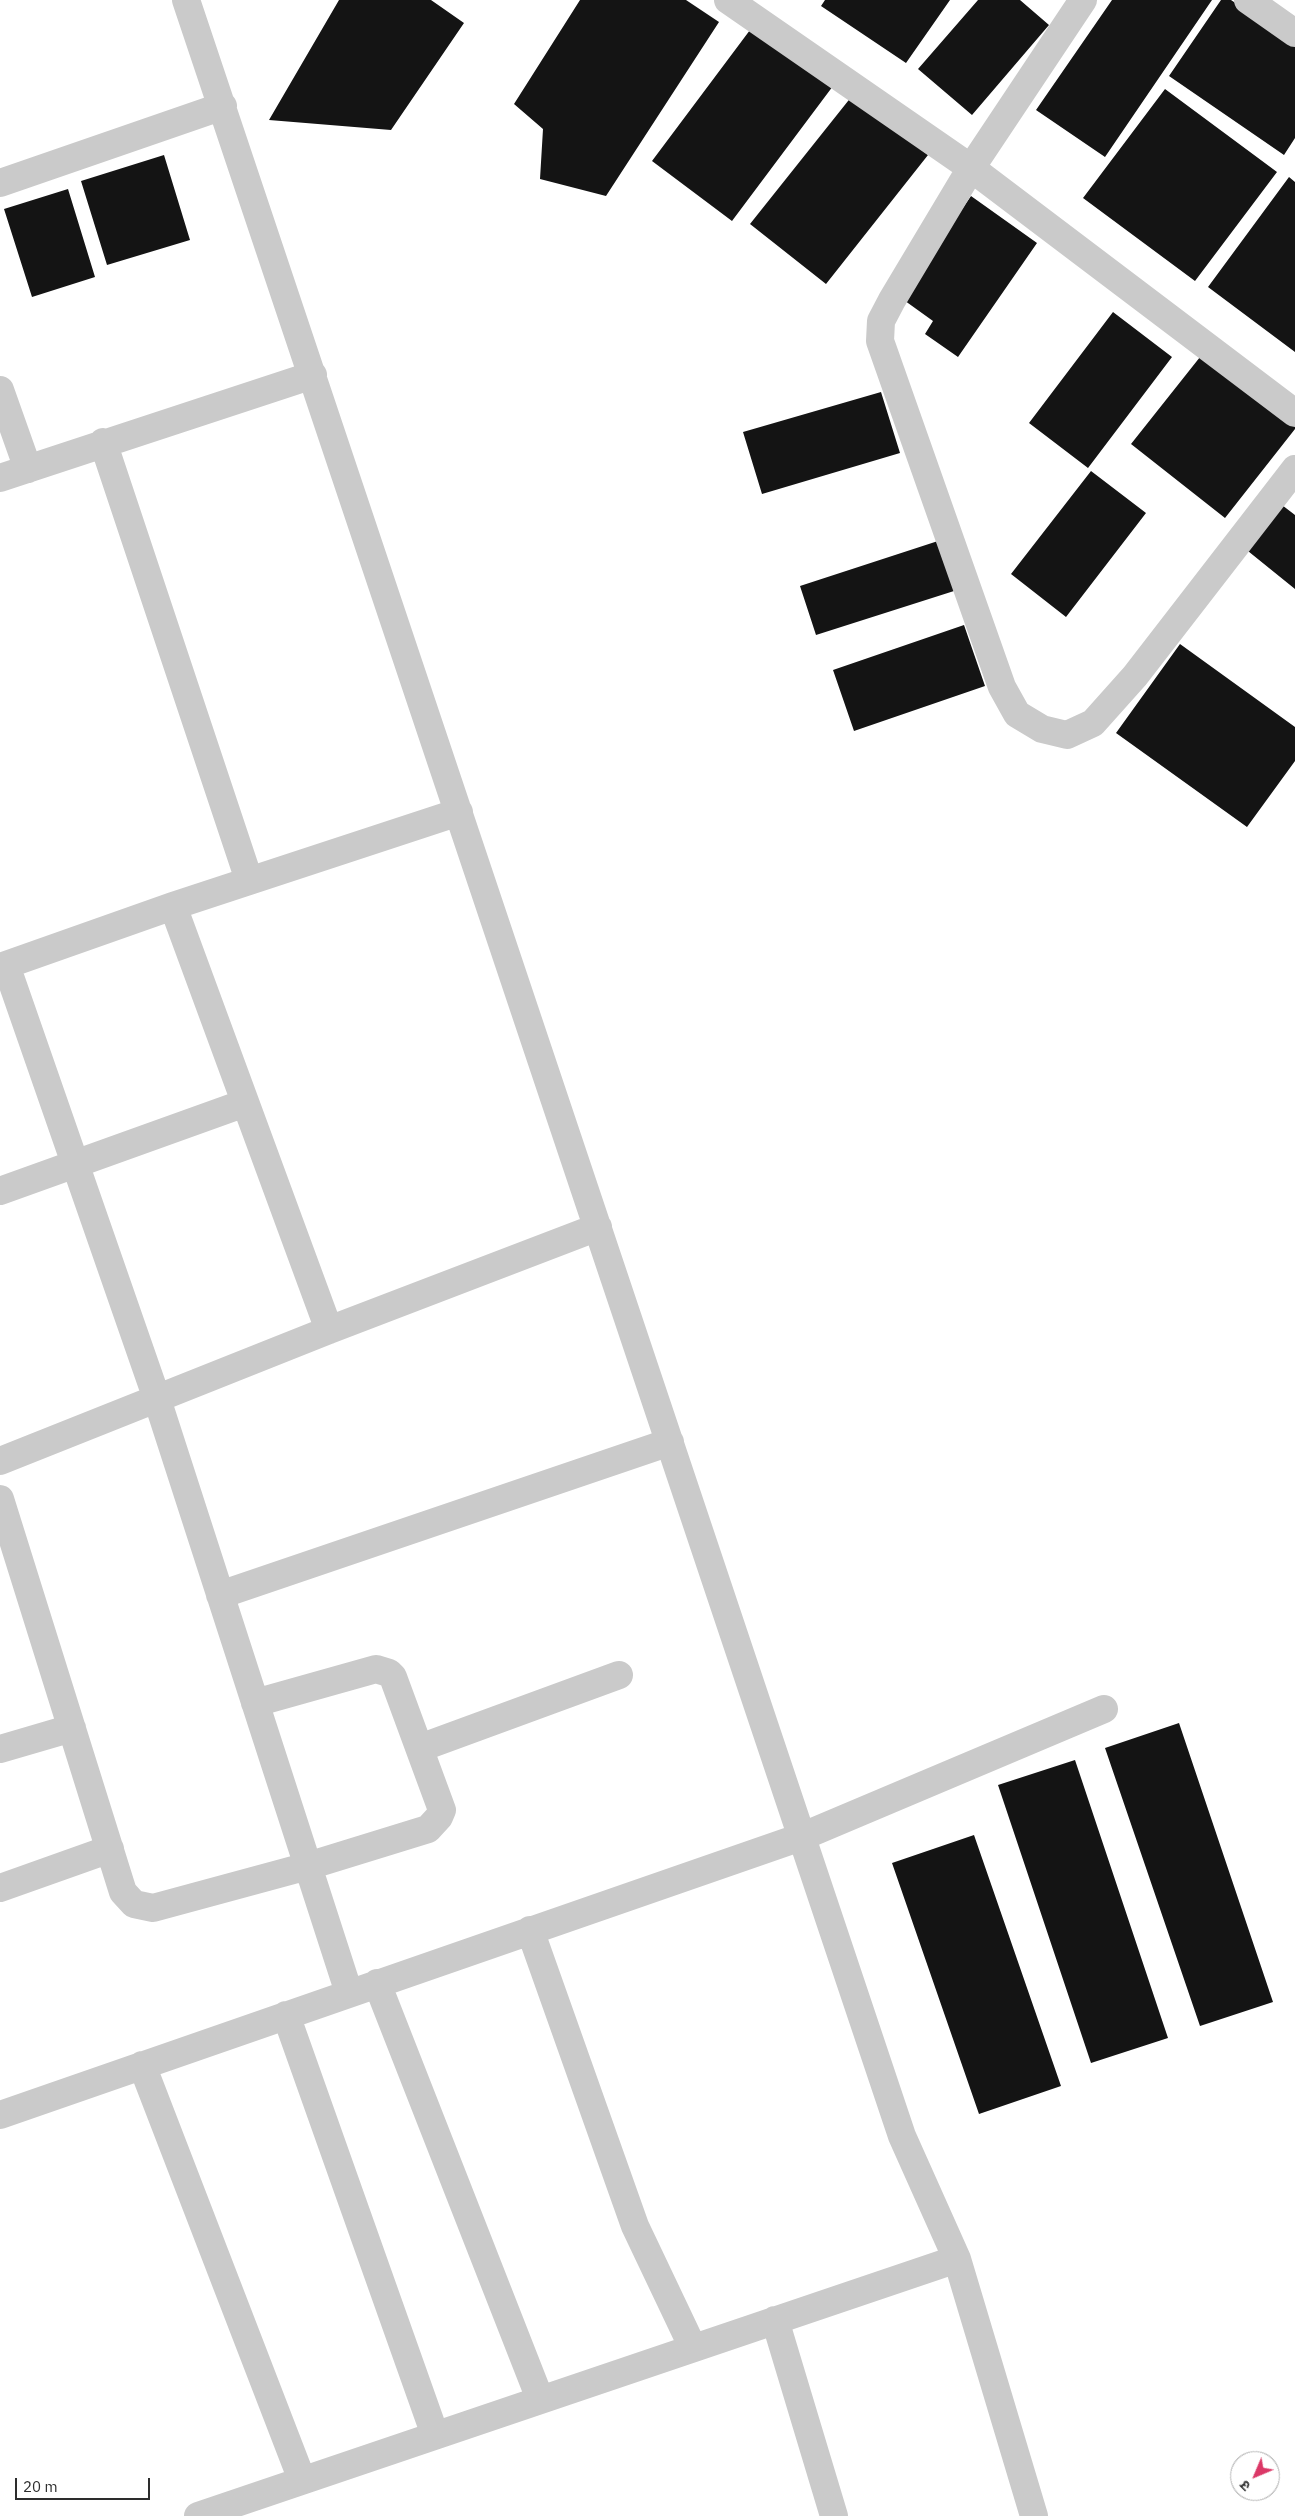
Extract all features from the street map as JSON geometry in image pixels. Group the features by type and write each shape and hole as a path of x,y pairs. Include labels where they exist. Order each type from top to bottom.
{"street":[{"path":"186,0 902,2136 957,2259 1034,2516"},
{"path":"728,0 971,168 1295,413"},
{"path":"1083,0 971,168 881,321 880,341 1002,687 1017,714 1042,729 1067,735 1093,723 1135,676 1295,469"},
{"path":"1248,0 1295,33"},
{"path":"0,184 223,106"},
{"path":"0,478 103,442 313,375"},
{"path":"0,390 28,469"},
{"path":"103,442 249,880"},
{"path":"349,1993 157,1399 3,966 249,880 459,812"},
{"path":"173,906 329,1330"},
{"path":"0,1191 245,1103"},
{"path":"0,1461 329,1330 598,1227"},
{"path":"220,1595 670,1442"},
{"path":"0,1500 124,1892 134,1904 144,1908 153,1908 308,1866 428,1829 435,1824 442,1810 393,1677 384,1670 376,1668 256,1703"},
{"path":"420,1748 619,1676"},
{"path":"0,2115 802,1836 1104,1709"},
{"path":"0,1749 72,1728"},
{"path":"0,1888 110,1849"},
{"path":"530,1930 635,2226 693,2348"},
{"path":"377,1983 540,2400"},
{"path":"286,2015 435,2435"},
{"path":"142,2065 302,2480"},
{"path":"204,2515 302,2480 957,2259"},
{"path":"774,2320 834,2516"}],"building":[{"path":"339,0 431,0 464,23 391,130 269,120"},
{"path":"580,0 686,0 719,22 606,196 540,179 543,129 514,104"},
{"path":"825,0 950,0 906,63 821,6"},
{"path":"978,0 1020,0 1049,25 972,115 918,69"},
{"path":"1112,0 1212,0 1105,157 1036,110"},
{"path":"1221,0 1231,0 1295,44 1295,138 1284,155 1169,76"},
{"path":"753,26 833,86 732,221 652,161"},
{"path":"1165,89 1277,172 1195,281 1083,198"},
{"path":"852,96 928,155 826,284 750,224"},
{"path":"164,155 190,240 107,265 81,181"},
{"path":"1289,177 1295,182 1295,352 1208,287"},
{"path":"68,189 95,277 32,297 4,209"},
{"path":"971,196 1037,243 958,357 925,334 933,321 901,298"},
{"path":"1113,312 1172,357 1088,468 1029,423"},
{"path":"1204,352 1295,423 1295,429 1225,518 1131,444"},
{"path":"881,392 900,453 762,494 743,432"},
{"path":"1091,471 1146,513 1066,617 1011,574"},
{"path":"1278,502 1295,515 1295,589 1243,547"},
{"path":"938,541 954,591 816,635 800,586"},
{"path":"964,625 985,686 854,731 833,670"},
{"path":"1180,644 1295,727 1295,761 1247,827 1116,733"},
{"path":"1179,1723 1273,2002 1200,2026 1105,1748"},
{"path":"1075,1760 1168,2038 1091,2063 998,1785"},
{"path":"974,1835 1061,2086 979,2114 892,1863"}]}
